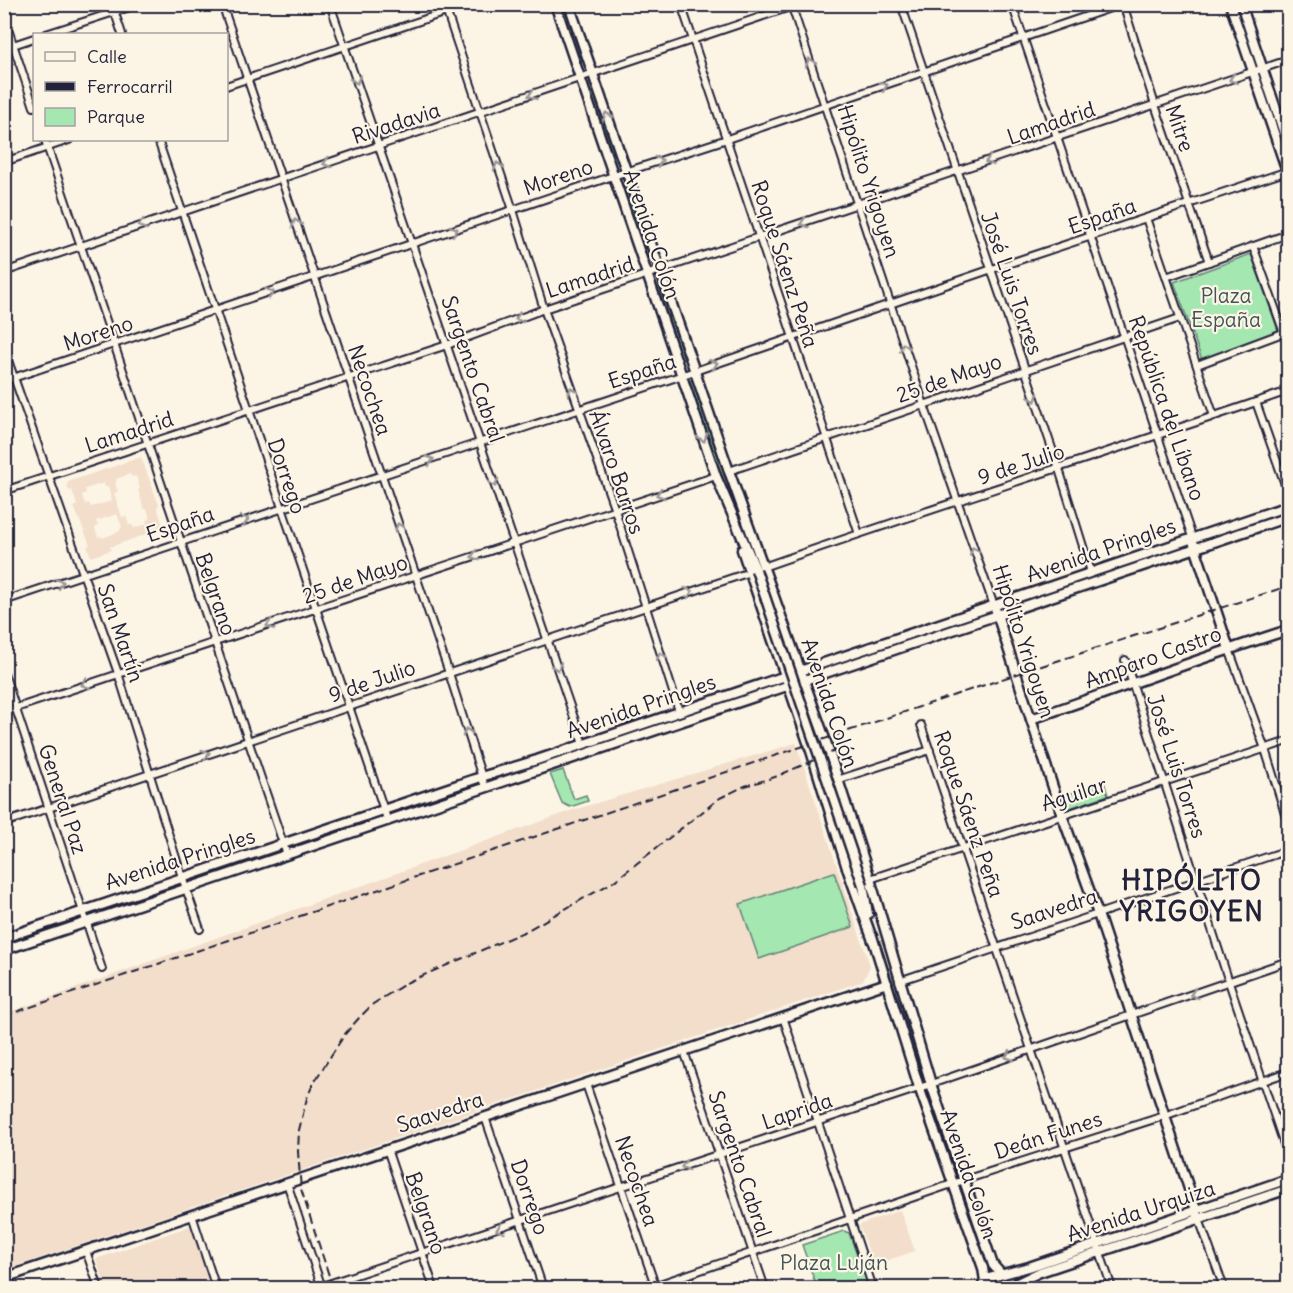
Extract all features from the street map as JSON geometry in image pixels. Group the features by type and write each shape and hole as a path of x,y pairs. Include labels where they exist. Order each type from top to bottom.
{"main road":[{"name":"Avenida Colón","path":"555,4 716,476 804,681 837,780 866,882 873,941"},
{"name":"Avenida Colón","path":"569,4 729,471 785,677 887,983 919,1087 983,1268 982,1285"},
{"path":"1230,4 1288,172"},
{"path":"1241,4 1288,145"},
{"name":"Avenida Pringles","path":"4,938 1288,506"},
{"name":"Avenida Pringles","path":"4,950 1288,517"},
{"name":"República del Líbano","path":"1192,537 1229,649"},
{"name":"Avenida Colón","path":"756,570 889,948 931,1084 993,1265 1011,1280 1010,1288"},
{"name":"Hipólito Yrigoyen","path":"994,606 1062,815 1098,914 1198,1215"},
{"name":"Amparo Castro","path":"1031,719 1288,630"},
{"name":"Saavedra","path":"4,1278 887,983"},
{"name":"Avenida Urquiza","path":"1010,1288 1040,1272 1100,1252 1288,1179"},
{"name":"Avenida Urquiza","path":"982,1285 1003,1275 1097,1243 1288,1189"}],"street":[{"path":"112,4 122,33"},
{"path":"49,33 139,4"},
{"name":"Necochea","path":"222,4 449,673 484,788"},
{"name":"Sargento Cabral","path":"330,4 583,744"},
{"name":"Álvaro Barros","path":"444,4 544,309 615,510 679,711"},
{"path":"228,85 470,4"},
{"name":"Roque Sáenz Peña","path":"681,4 859,534"},
{"name":"José Luis Torres","path":"901,4 989,270 1059,469 1090,572"},
{"name":"República del Líbano","path":"1012,4 1192,537"},
{"name":"Moreno","path":"4,381 612,176 727,140 1122,4"},
{"name":"Mitre","path":"1122,4 1209,262"},
{"name":"Rivadavia","path":"4,272 794,5"},
{"name":"Hipólito Yrigoyen","path":"794,5 857,206 994,606"},
{"path":"4,17 33,104"},
{"path":"4,48 33,38"},
{"name":"Lamadrid","path":"4,491 447,345 544,309 1288,60"},
{"name":"Belgrano","path":"45,141 250,740 287,855"},
{"path":"4,162 66,141"},
{"name":"Dorrego","path":"158,141 280,508 388,822"},
{"name":"España","path":"4,601 481,443 989,270 1288,172"},
{"path":"1146,218 1214,416"},
{"path":"1166,277 1288,234"},
{"path":"1197,365 1286,332 1253,246"},
{"name":"25 de Mayo","path":"729,471 1180,318"},
{"name":"San Martín","path":"4,349 118,673 200,929"},
{"name":"9 de Julio","path":"4,823 1288,391"},
{"path":"1256,402 1288,493"},
{"name":"25 de Mayo","path":"4,712 716,476"},
{"name":"República del Líbano","path":"1229,649 1265,749 1288,824"},
{"name":"José Luis Torres","path":"1125,660 1163,782 1288,1156"},
{"name":"General Paz","path":"4,673 102,969"},
{"name":"Roque Sáenz Peña","path":"921,725 1112,1288"},
{"name":"Aguilar","path":"866,882 1288,741"},
{"path":"837,780 930,750"},
{"name":"Saavedra","path":"899,981 1288,850"},
{"name":"Laprida","path":"320,1288 721,1155 1288,961"},
{"path":"783,1017 873,1288"},
{"name":"Sargento Cabral","path":"684,1051 765,1288"},
{"name":"Deán Funes","path":"653,1288 849,1219 1063,1147 1164,1116 1288,1072"},
{"name":"Necochea","path":"586,1084 622,1187 653,1288"},
{"name":"Dorrego","path":"484,1117 543,1288"},
{"name":"Belgrano","path":"387,1149 434,1288"},
{"path":"287,1183 320,1288"},
{"path":"192,1215 216,1288"},
{"name":"Hipólito Yrigoyen","path":"1198,1215 1224,1288"},
{"path":"86,1251 99,1288"}],"shaded area":[{"path":"141,457 159,505 157,507 164,528 110,547 111,550 91,557 87,546 90,545 74,507 77,505 72,490 69,491 67,486 68,482","holes":["130,474 132,477 136,476 144,509 147,509 150,519 146,520 147,524 134,528 129,525 126,516 122,517 114,493 118,492 116,479","104,483 105,487 108,487 112,501 91,507 89,503 85,504 82,495 86,493 85,489","117,514 122,527 120,531 103,538 98,537 95,528 98,526 96,521"]},
{"path":"796,743 870,966 863,981 5,1270 4,1014 570,811"},
{"path":"900,1210 915,1251 874,1265 859,1225"},
{"path":"190,1226 212,1288 106,1288 96,1259"}],"green space":[{"path":"560,5 563,5 582,62 579,63"},
{"path":"591,85 615,161 613,162 588,86"},
{"path":"622,185 625,185 649,260 647,261"},
{"name":"Plaza España","path":"1251,254 1279,333 1202,360 1174,282"},
{"path":"658,284 660,284 684,359 682,360"},
{"path":"692,380 734,504 732,505 690,381"},
{"path":"1183,545 1183,547 1005,610 1004,607"},
{"path":"991,610 992,613 813,675 812,672"},
{"path":"773,684 774,687 692,714 692,711"},
{"path":"563,770 574,799 586,795 588,801 570,807 562,803 550,774"},
{"path":"1104,782 1108,795 1067,809 1063,796"},
{"path":"474,784 475,786 394,813 393,811"},
{"path":"376,818 377,821 295,848 294,845"},
{"path":"274,851 275,854 194,881 193,878"},
{"path":"834,872 853,927 759,959 740,904"},
{"path":"75,919 76,921 5,945 4,942"},
{"path":"881,946 923,1074 921,1074 879,947"},
{"path":"931,1094 955,1170 953,1170 928,1095"},
{"name":"Plaza Luján","path":"844,1231 849,1233 869,1288 817,1288 802,1245"},
{"path":"1001,1278 1006,1282 1007,1288 986,1288 990,1282"}],"railway":[{"path":"4,1016 1017,674 1288,586"},
{"path":"333,1288 301,1189 299,1130 307,1098 314,1082 345,1034 359,1018 373,1004 408,982 526,931 613,882 720,798 842,748"}],"district":[{"name":"HIPÓLITO YRIGOYEN","path":"1192,896"}]}
